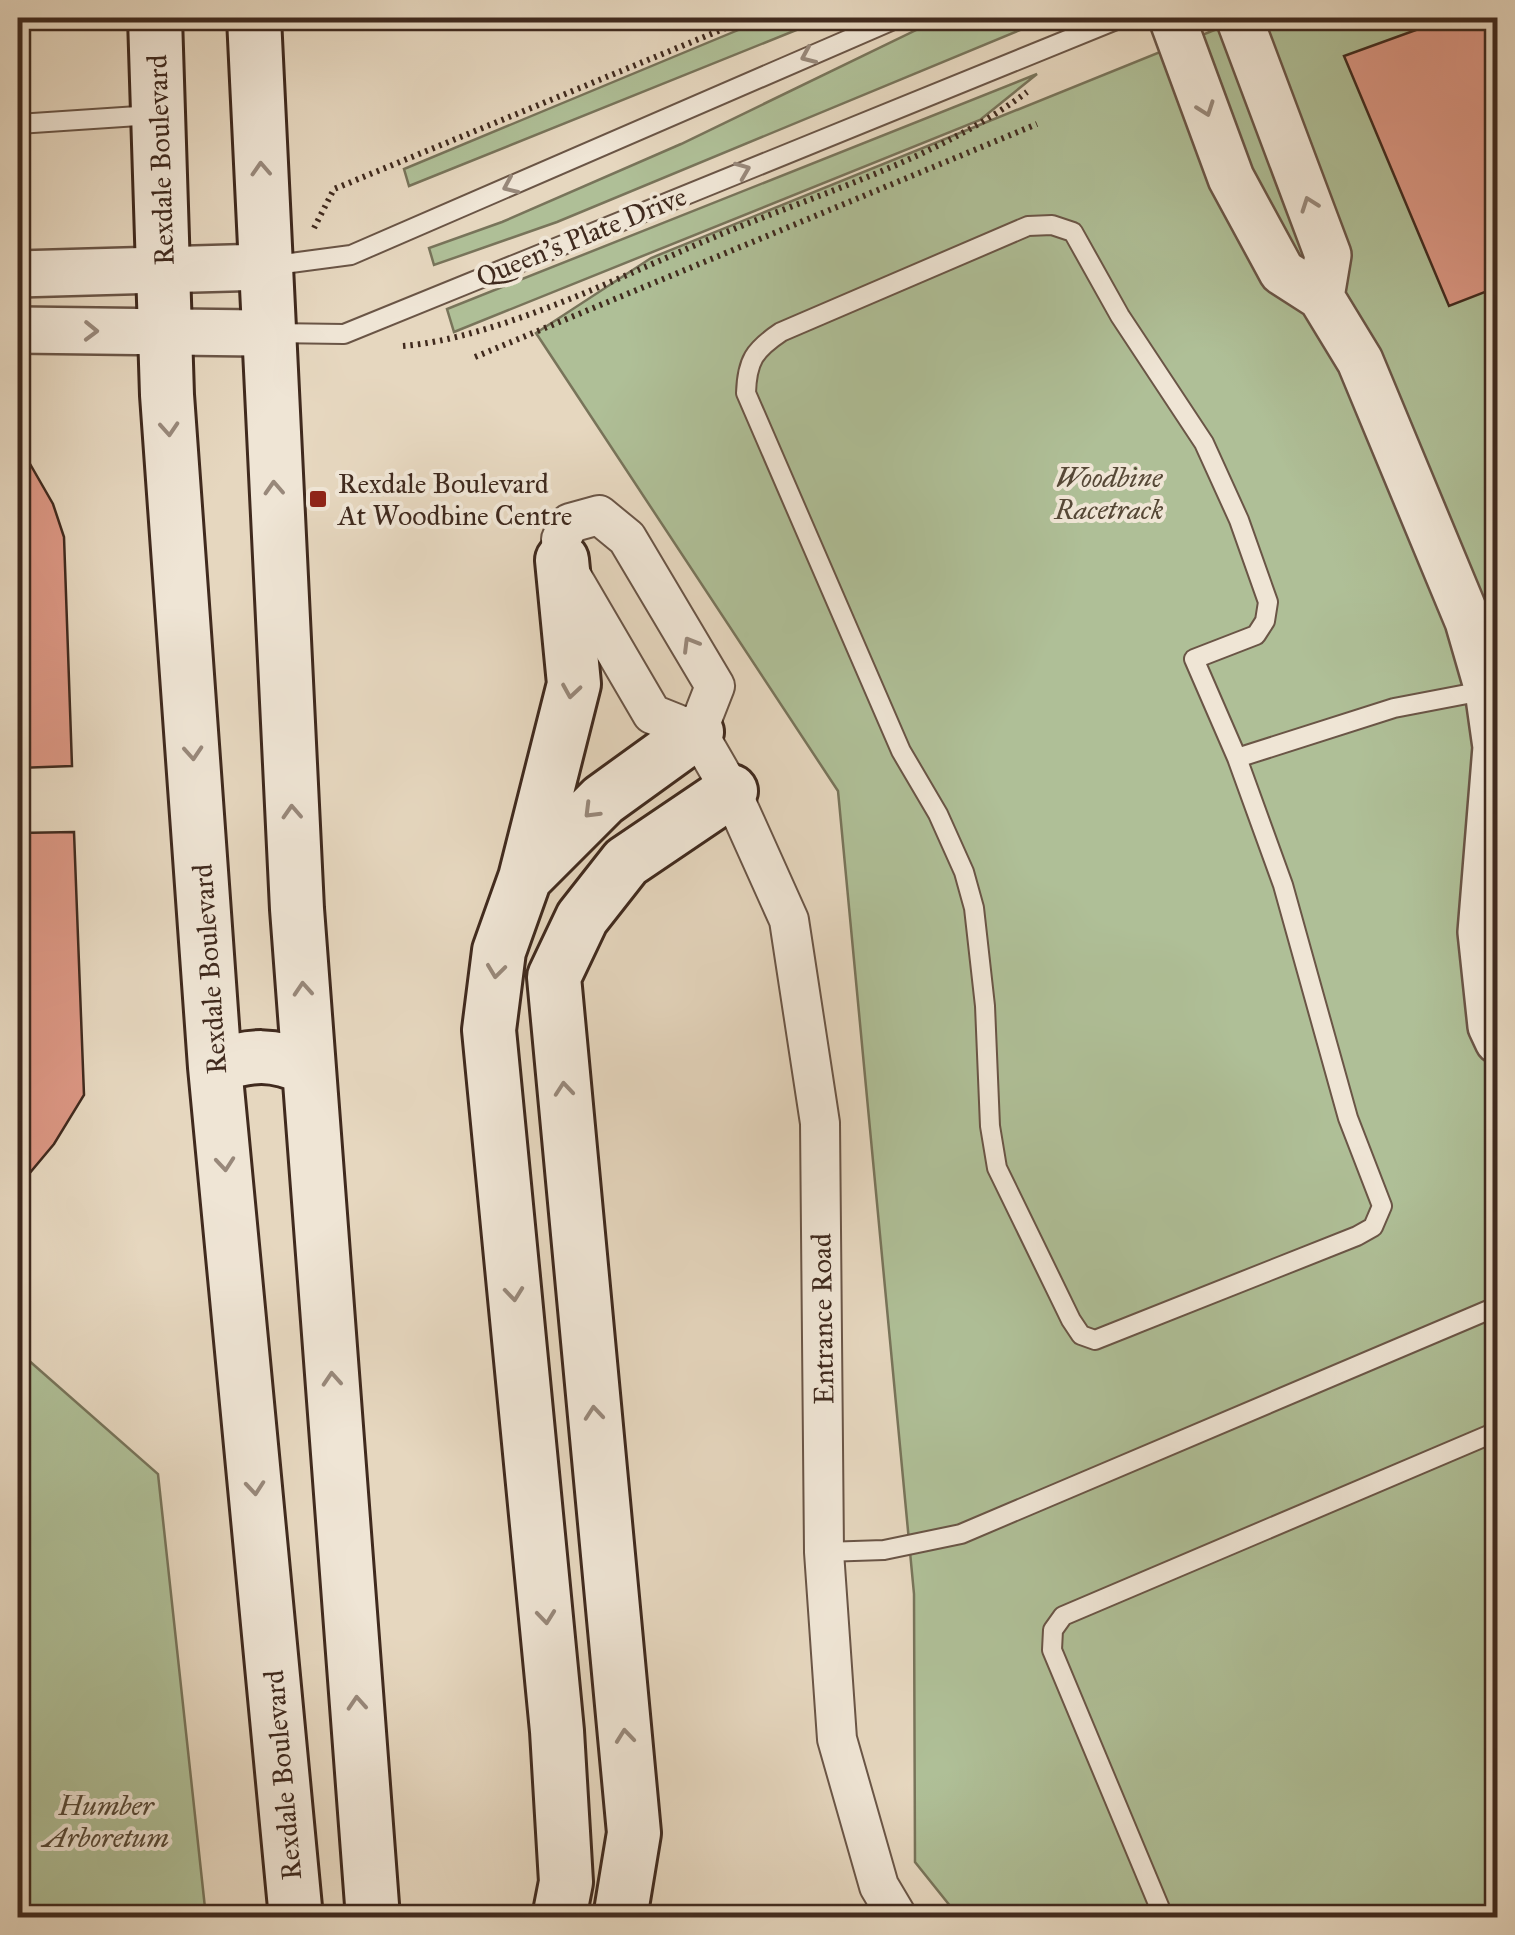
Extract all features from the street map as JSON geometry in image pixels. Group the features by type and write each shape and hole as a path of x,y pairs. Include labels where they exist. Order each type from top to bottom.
{"main road":[{"name":"Rexdale Boulevard","path":"155,18 165,332 216,1067 296,1918"},
{"path":"254,18 279,265 266,333 308,1068 373,1918"},
{"path":"560,1918 566,1882 557,1731 489,1030 499,951 525,878 574,684 562,560"},
{"path":"525,878 602,800 697,732"},
{"path":"620,1918 634,1834 554,976 582,918 626,862 732,791"},
{"path":"216,1067 260,1055 284,1058 308,1068"}],"street":[{"path":"1172,18 1231,178 1255,223 1282,272 1322,297 1360,361 1468,621 1488,690 1496,747 1481,932 1492,1026 1498,1041"},
{"path":"1239,18 1328,255 1322,297"},
{"path":"18,274 279,265"},
{"name":"Queen's Plate Drive","path":"18,330 266,333"},
{"path":"584,516 609,520 627,538 715,686 697,732 652,714 562,560 561,539 570,523 584,516"},
{"name":"Entrance Road","path":"697,732 732,791 789,920 820,1123 824,1552 837,1739 879,1886 898,1918"}],"lane":[{"path":"279,265 351,255 898,18"},
{"name":"Queen's Plate Drive","path":"266,333 344,334 1121,18"},
{"path":"18,124 158,115"},
{"path":"1052,225 1073,232 1120,316 1204,443 1240,520 1268,602 1265,622 1256,634 1242,644 1194,660 1237,758 1283,885 1348,1118 1377,1188 1380,1218 1356,1236 1094,1340 1081,1335 1070,1320 998,1168 990,1126 985,1006 974,908 964,872 938,814 901,751 754,418 746,393 747,368 755,350 781,332 1028,226 1052,225"},
{"path":"1237,758 1394,708 1488,690"},
{"path":"824,1552 884,1550 962,1534 1498,1306"},
{"path":"1164,1918 1052,1650 1052,1630 1063,1616 1498,1431"}],"path":[{"path":"279,265 334,189 750,18"},
{"path":"344,334 386,347 445,342 512,318 980,127 1036,86"},
{"path":"475,357 1036,124"}],"green space":[{"path":"767,18 826,18 409,186 404,169"},
{"path":"941,18 1049,18 557,222 434,265 429,248 502,222 681,144"},
{"name":"Woodbine Racetrack","path":"1244,18 1497,18 1497,1917 959,1917 915,1862 914,1594 838,791 536,333 651,258"},
{"path":"1037,74 980,120 454,332 447,309"},
{"name":"Humber Arboretum","path":"18,1351 158,1474 206,1917 18,1917"}],"building":[{"path":"1449,18 1498,18 1498,287 1449,306 1344,56"},
{"path":"18,443 53,504 64,537 72,766 18,768"},
{"path":"74,832 84,1095 54,1144 18,1187 18,833"}],"place":[{"name":"Rexdale Boulevard At Woodbine Centre","path":"318,499"}]}
